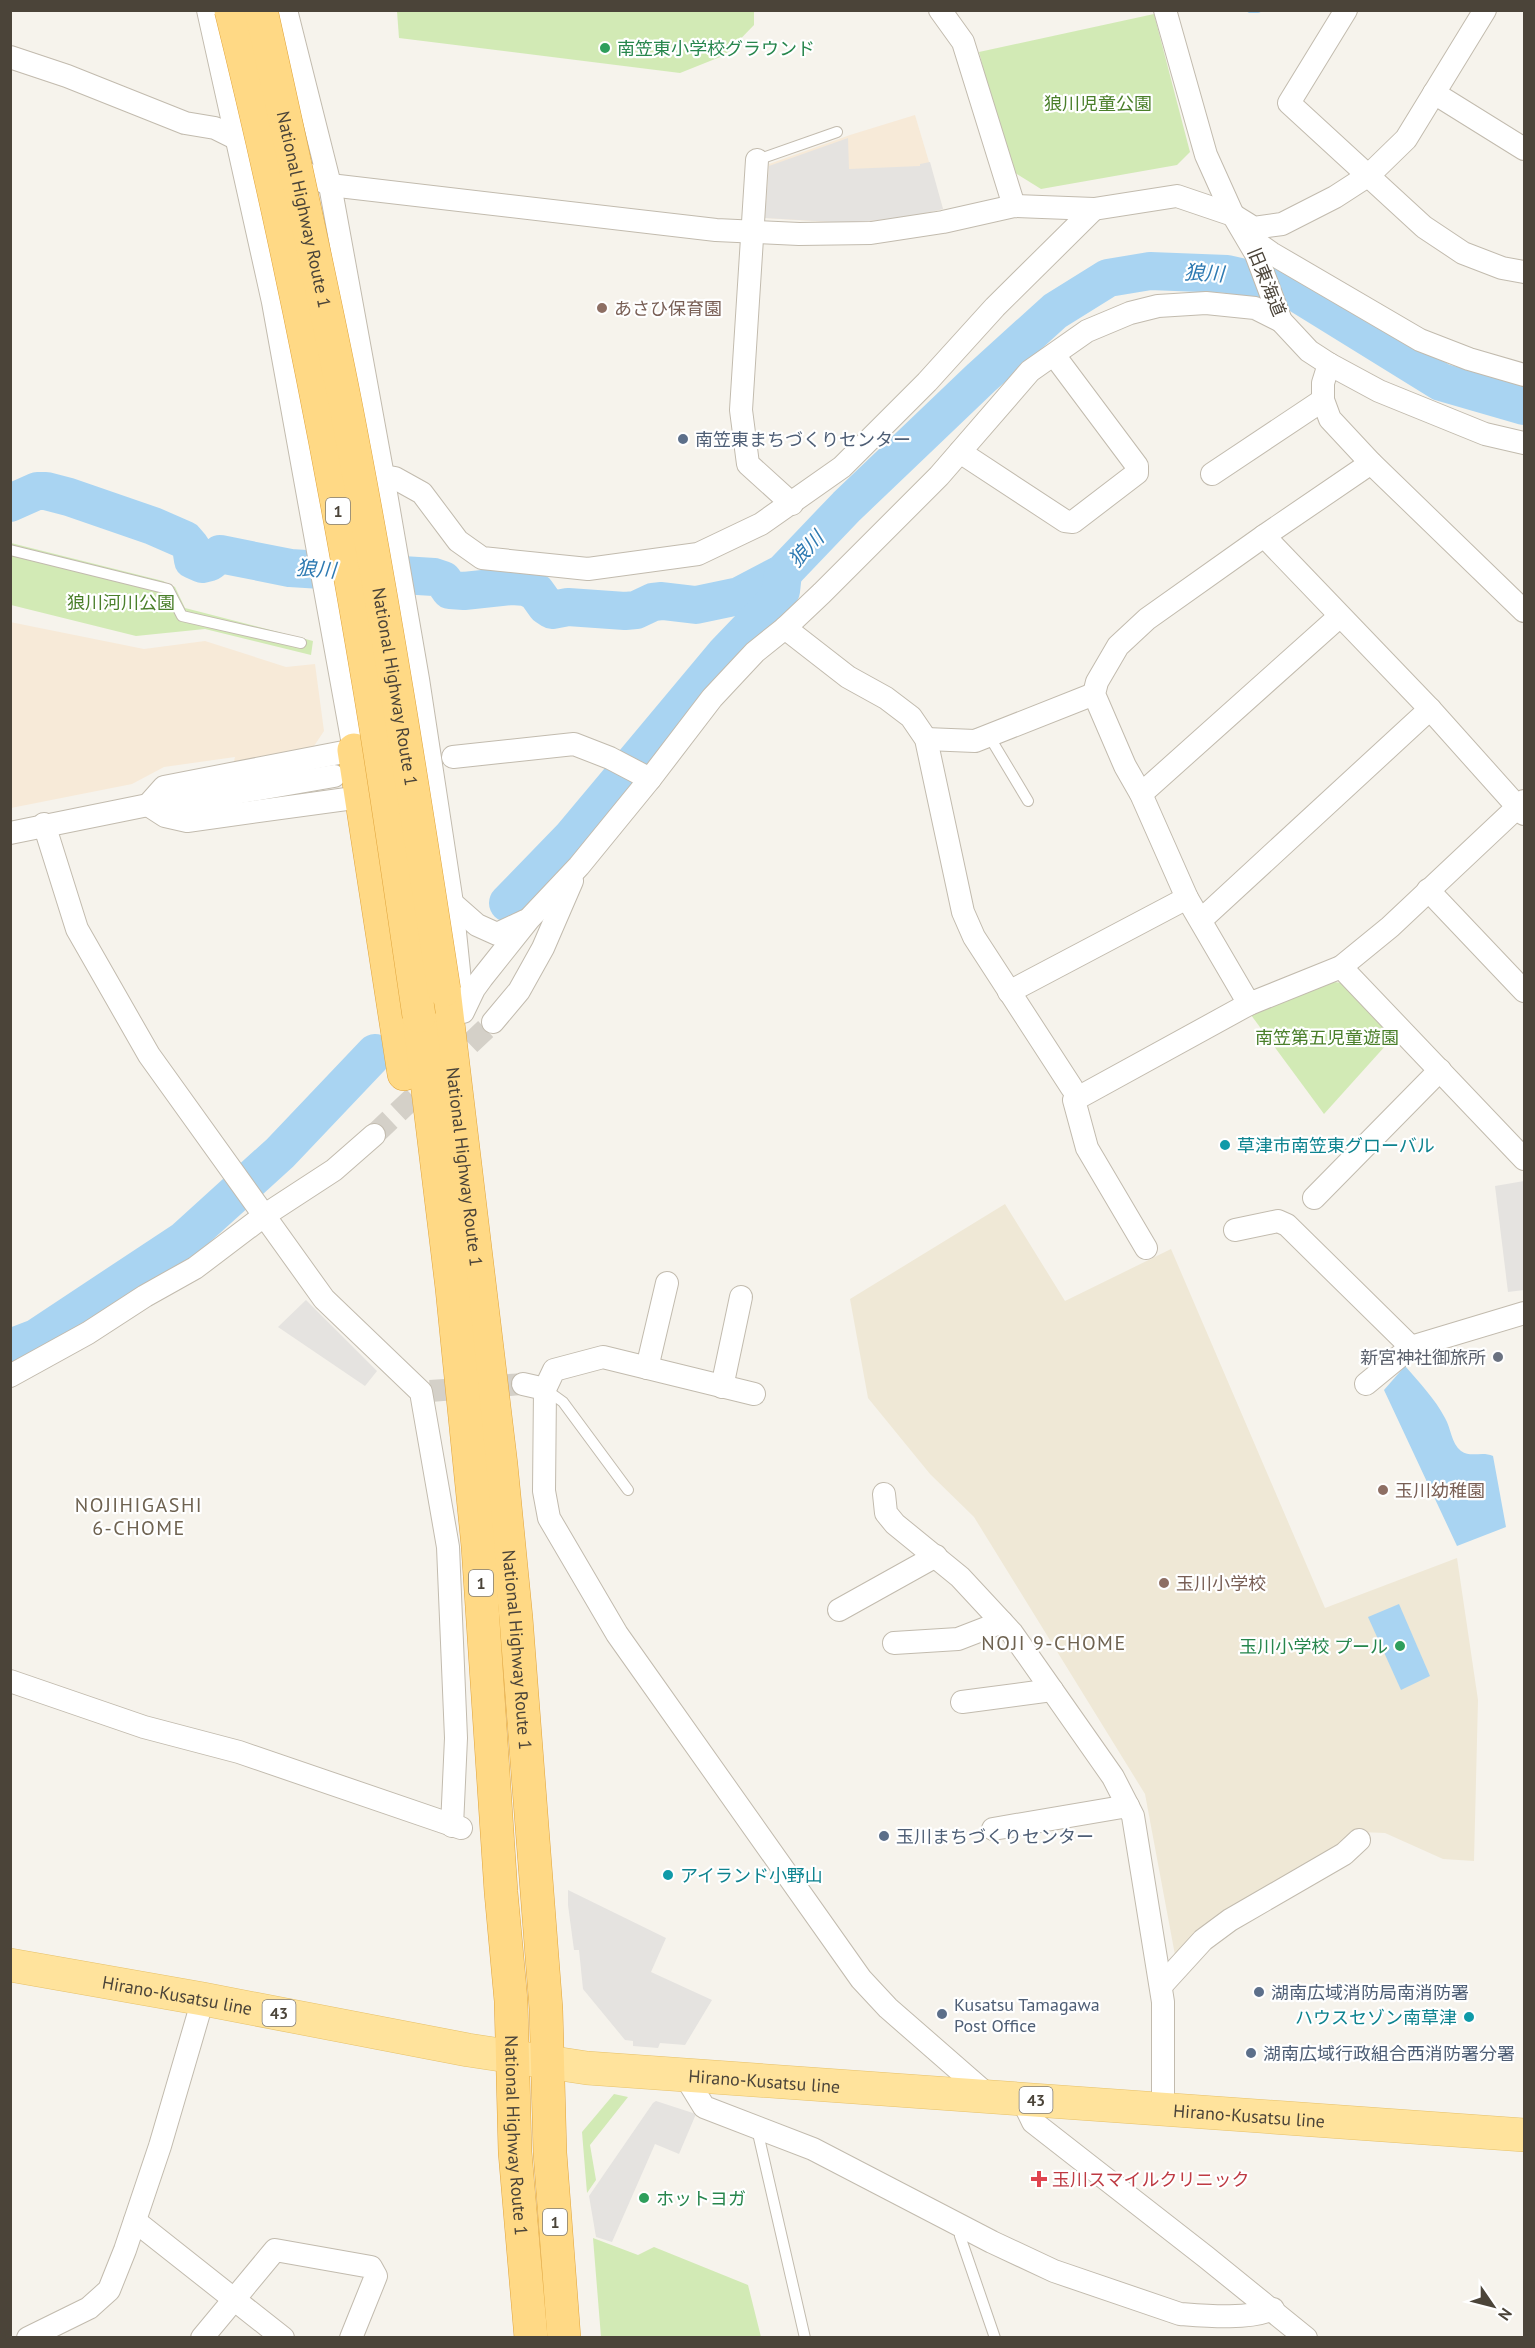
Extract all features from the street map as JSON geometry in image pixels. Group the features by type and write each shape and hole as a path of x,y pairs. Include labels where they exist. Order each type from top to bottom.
{"highway":[{"name":"National Highway Route 1","path":"231,10 303,330 337,505 370,692 419,1016 466,1286 516,1618 546,2008 550,2153 564,2337"},
{"name":"National Highway Route 1","path":"261,10 308,222 345,405 453,1001 466,1286 463,1547 511,2001 515,2152 531,2337"},
{"path":"354,750 416,1164 439,1277 466,1286"}],"main road":[{"name":"Hirano-Kusatsu line","path":"10,1965 513,2057 587,2068 1524,2135"}],"street":[{"path":"148,805 164,787 354,750 273,302 208,10"},
{"path":"286,10 330,184 418,679 452,903 453,1001 474,989 529,919 579,866 712,698 755,652 785,628 930,484 1030,371 1087,331 1130,313 1158,306 1206,303 1255,308 1281,321"},
{"path":"940,10 963,42 1014,206"},
{"name":"旧東海道","path":"1165,10 1206,155 1233,215 1247,235 1281,321 1309,351 1379,391 1485,434 1524,443"},
{"path":"1346,10 1289,103 1424,227 1463,253 1502,268 1524,272"},
{"path":"10,57 68,76 185,123 215,128 330,184 716,230 799,234 871,233 943,222 1014,206 1094,209 1177,196 1233,215 1254,228 1282,224 1335,197 1369,176 1406,139 1485,10"},
{"path":"1434,93 1524,149"},
{"path":"757,160 741,410 748,464 792,504"},
{"path":"383,476 395,478 423,493 458,541 482,558 588,569 698,554 761,524 842,467 927,382 995,307 1094,209"},
{"path":"1247,235 1290,265 1420,340 1469,359 1524,375"},
{"path":"960,452 1065,521 1073,522 1137,473 1137,466 1054,354"},
{"path":"1329,364 1323,383 1323,400 1330,419 1371,463 1524,611"},
{"path":"1212,474 1323,400"},
{"path":"303,461 376,437"},
{"path":"1250,1004 1187,898 1094,694 1097,682 1118,646 1140,626 1264,536 1371,463"},
{"path":"1146,1248 1087,1148 1074,1100 1250,1004 1341,968 1522,808 1264,536"},
{"path":"1141,794 1340,616"},
{"path":"785,628 848,677 886,698 911,717 926,739 963,912 974,937 1071,1088"},
{"path":"926,739 975,741 1094,694"},
{"path":"1201,920 1430,709"},
{"path":"453,758 574,744 610,758 650,779"},
{"path":"10,833 44,824 148,805 189,801 334,776"},
{"path":"148,805 165,816 187,821 361,797"},
{"path":"10,1681 144,1727 239,1752 456,1827 456,1738 463,1547 426,1391 324,1299 149,1055 78,929 44,824"},
{"path":"493,1022 519,991 543,948 579,866"},
{"path":"1428,890 1524,991"},
{"path":"1009,992 1187,898"},
{"path":"452,903 477,925 497,934 529,919"},
{"path":"1341,968 1524,1159"},
{"path":"1314,1198 1440,1070"},
{"path":"10,1376 88,1333 145,1296 195,1268 253,1198 334,1170 374,1135"},
{"path":"1235,1230 1278,1221 1287,1225 1411,1347"},
{"path":"647,1368 667,1283"},
{"path":"722,1387 741,1297"},
{"path":"1365,1384 1411,1347 1524,1313"},
{"path":"754,1394 603,1357 554,1370 545,1389 544,1491 549,1518 617,1634 861,1979 888,2008 990,2097"},
{"path":"523,1384 545,1389"},
{"path":"884,1494 886,1513 895,1524 960,1577 1002,1622 1113,1777 1133,1816 1163,2002 1163,2110"},
{"path":"839,1610 936,1556"},
{"path":"894,1643 958,1639 1002,1622"},
{"path":"962,1702 1052,1690"},
{"path":"993,1829 1128,1806"},
{"path":"1161,1986 1203,1940 1230,1920 1344,1854 1359,1839"},
{"path":"28,2337 89,2308 109,2290 160,2146 203,1999"},
{"path":"685,2076 704,2107 756,2125 851,2167 959,2225 1054,2271 1180,2314 1260,2315 1273,2309"},
{"path":"1022,2099 1033,2122 1306,2337"},
{"path":"135,2221 283,2337"},
{"path":"202,2337 275,2250 371,2267 376,2276 351,2337"}],"lane":[{"path":"757,160 837,132"},
{"path":"10,550 168,589 182,616 301,643"},
{"path":"989,736 1028,801"},
{"path":"545,1389 563,1402 628,1490"},
{"path":"756,2125 806,2337"},
{"path":"959,2225 960,2236 995,2337"}],"shaded area":[{"path":"915,115 943,209 875,221 826,222 765,218 769,164"},
{"path":"848,138 849,169 920,166 920,164 930,162 943,209 908,217 849,223 765,218 769,166"},
{"path":"10,622 144,649 205,641 286,667 315,664 324,731 310,752 233,765 235,757 164,767 132,784 11,808"},
{"path":"1524,1181 1524,1290 1508,1292 1495,1186"},
{"name":"玉川小学校","path":"1005,1204 1065,1301 1171,1249 1325,1608 1457,1558 1478,1700 1474,1861 1443,1859 1385,1833 1360,1832 1175,1955 1145,1794 974,1517 930,1474 868,1398 850,1299"},
{"path":"306,1300 377,1371 365,1386 278,1327"},
{"path":"568,1890 666,1938 651,1972 712,2000 685,2045 660,2043 658,2048 633,2046 633,2041 625,2040 583,1989 579,1950 574,1950"},
{"path":"656,2101 696,2114 679,2154 655,2144 612,2242 596,2237 589,2196"}],"green space":[{"name":"南笠東小学校グラウンド","path":"754,10 754,25 725,55 680,73 399,38 397,11"},
{"name":"狼川児童公園","path":"1154,14 1190,152 1177,165 1041,189 1009,169 979,52"},
{"name":"狼川河川公園","path":"11,543 163,581 175,587 185,608 313,641 311,655 205,629 136,636 11,605"},
{"name":"南笠第五児童遊園","path":"1334,982 1343,983 1396,1034 1324,1114 1251,1015"},
{"path":"614,2094 628,2097 590,2145 596,2180 587,2193 582,2132"},
{"path":"593,2238 638,2255 654,2247 748,2285 761,2337 601,2337"}],"water":[{"path":"1405,1366 1441,1411 1458,1448 1469,1454 1493,1456 1506,1527 1457,1546 1384,1390"},
{"name":"玉川小学校 プール","path":"1399,1604 1430,1676 1401,1690 1368,1617"}],"waterway":[{"path":"1250,10 1258,10"},
{"name":"狼川","path":"10,503 37,491 69,497 153,526 185,540 191,547 193,560 202,564 210,562 220,554 290,568 434,577 443,580 450,590 526,587 536,592 546,606 552,610 568,607 625,611 636,610 653,602 662,601 696,605 739,596 783,573 847,506 1055,311 1108,278 1150,271 1227,274 1289,288 1441,382 1524,406"},
{"path":"508,903 572,837 725,654 772,605 781,591 783,573"},
{"path":"10,1348 36,1338 184,1240 280,1153 375,1053"}],"tunnel":[{"path":"374,1135 493,1022"},
{"path":"430,1391 523,1384"}],"place":[{"name":"南笠東小学校グラウンド","path":"605,48"},
{"name":"あさひ保育園","path":"602,308"},
{"name":"南笠東まちづくりセンター","path":"683,439"},
{"name":"草津市南笠東グローバル","path":"1225,1145"},
{"name":"新宮神社御旅所","path":"1498,1357"},
{"name":"玉川幼稚園","path":"1383,1490"},
{"name":"玉川小学校","path":"1164,1583"},
{"name":"玉川小学校 プール","path":"1400,1646"},
{"name":"玉川まちづくりセンター","path":"884,1836"},
{"name":"アイランド小野山","path":"668,1875"},
{"name":"湖南広域消防局南消防署","path":"1259,1992"},
{"name":"Kusatsu Tamagawa Post Office","path":"942,2014"},
{"name":"ハウスセゾン南草津","path":"1469,2017"},
{"name":"湖南広域行政組合西消防署分署","path":"1251,2053"},
{"name":"玉川スマイルクリニック","path":"1039,2179"},
{"name":"ホットヨガ","path":"644,2198"}],"district":[{"name":"NOJIHIGASHI 6-CHOME","path":"139,1516"},
{"name":"NOJI 9-CHOME","path":"1054,1643"}]}
